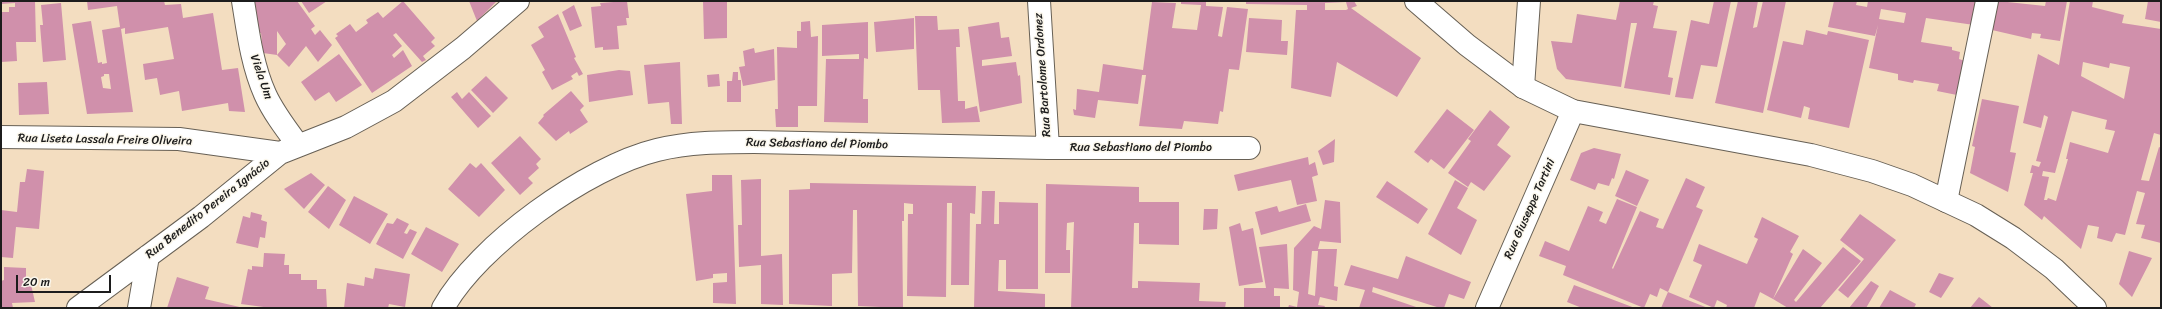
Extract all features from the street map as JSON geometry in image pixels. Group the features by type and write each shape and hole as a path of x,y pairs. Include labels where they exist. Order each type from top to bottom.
{"street":[{"name":"Viela Um","path":"243,1 254,60 265,94 275,112 289,149"},
{"path":"289,149 346,127 394,101 463,48 518,1"},
{"name":"Rua Bartolome Ordonez","path":"1039,1 1048,148"},
{"path":"1416,1 1466,45 1523,87 1573,111 1811,155 1872,171 1912,185 1976,215 2013,238 2054,268 2095,308"},
{"path":"1523,87 1529,1"},
{"path":"1946,201 1987,1"},
{"name":"Rua Giuseppe Tartini","path":"1487,308 1573,111"},
{"name":"Rua Liseta Lassala Freire Oliveira","path":"1,138 179,140 289,149"},
{"name":"Rua Sebastiano del Piombo","path":"443,308 464,279 486,255 552,201 589,177 624,160 657,150 703,143 747,142 1048,148 1249,148"},
{"name":"Rua Benedito Pereira Ignácio","path":"78,308 201,217 289,149"},
{"path":"139,308 148,256"}],"building":[{"path":"1,1 35,1 36,42 16,42 17,61 1,62 1,12 9,12 9,7 15,7 15,3 1,4"},
{"path":"87,1 164,1 165,5 181,4 183,18 213,13 222,70 238,68 245,112 229,111 228,103 182,111 179,91 160,95 157,78 145,80 143,64 174,59 168,27 125,34 125,28 121,29 133,112 87,114 72,24 91,21 98,63 102,62 102,64 107,63 102,30 120,27 117,6 88,10","holes":["104,74 109,74 111,89 103,88 101,77 104,76"]},
{"path":"251,1 297,1 315,26 311,29 315,35 320,30 332,45 318,62 306,46 289,67 277,55 263,53 261,33 259,33","holes":["277,31 286,44 277,55"]},
{"path":"301,1 327,1 309,13"},
{"path":"403,1 435,38 431,42 435,46 423,56 426,60 422,62 396,33 393,35 402,46 392,55 394,58 403,50 412,66 372,93 335,38 338,36 336,34 350,24 356,32 368,23 366,20 378,12 383,18"},
{"path":"469,1 497,1 477,21"},
{"path":"627,1 629,18 626,18 627,25 617,26 619,49 603,50 603,47 595,48 591,7 601,6 600,3"},
{"path":"703,1 727,1 727,38 704,39"},
{"path":"1181,1 1206,1 1206,6 1223,7 1218,36 1222,37 1227,7 1248,9 1239,70 1229,69 1223,112 1220,111 1218,124 1184,121 1182,129 1139,126 1146,75 1142,75 1138,104 1098,100 1095,118 1074,115 1073,109 1076,110 1077,89 1099,92 1103,64 1143,70 1152,2 1176,3 1172,28 1197,30 1201,5 1181,4"},
{"path":"1246,1 1354,1 1357,6 1351,8 1421,58 1397,97 1337,62 1331,97 1291,88 1296,10 1307,10 1307,5 1246,4","holes":["1346,2 1348,9 1325,10 1325,3"]},
{"path":"1620,1 1654,1 1653,5 1658,6 1653,28 1677,31 1668,77 1673,78 1670,95 1624,88 1637,23 1631,23 1621,87 1566,79 1557,69 1551,41 1572,43 1577,14 1616,20"},
{"path":"1714,1 1731,1 1717,67 1701,65 1693,99 1675,97 1691,20 1709,24"},
{"path":"1738,1 1758,1 1753,28 1757,27 1763,1 1786,1 1763,113 1715,103"},
{"path":"1834,1 1857,1 1856,5 1867,7 1868,1 1979,1 1974,25 1926,18 1921,42 1952,47 1952,50 1960,52 1959,59 1965,61 1957,95 1937,91 1939,84 1914,80 1913,83 1898,80 1898,74 1869,68 1878,25 1875,36 1828,27","holes":["1881,9 1906,13 1904,23 1879,19"]},
{"path":"1998,1 2045,6 2046,1 2067,1 2060,41 2040,38 2041,34 2032,33 2031,39 1992,30"},
{"path":"2070,1 2093,1 2092,7 2124,15 2122,23 2161,29 2161,135 2154,133 2141,180 2149,181 2159,147 2161,148 2161,243 2141,238 2145,225 2136,224 2145,193 2137,191 2125,235 2116,233 2112,242 2097,238 2099,227 2088,225 2081,249 2044,216 2042,220 2024,205 2033,173 2030,173 2032,165 2039,167 2041,162 2036,161 2048,117 2044,115 2041,128 2023,123 2038,54 2059,65","holes":["2083,62 2109,68 2110,63 2130,67 2124,99 2081,76","2072,111 2107,120 2105,129 2115,131 2108,153 2070,142 2066,159 2068,159 2056,201 2048,198 2047,200 2044,200 2049,177 2042,176 2043,171 2055,173"]},
{"path":"2148,1 2161,1 2161,22 2145,19"},
{"path":"61,3 66,60 43,62 40,25 43,25 41,5"},
{"path":"574,5 582,26 570,31 562,12"},
{"path":"558,14 576,57 574,58 583,74 579,76 577,72 571,76 573,79 552,90 542,72 545,70 531,45 544,37 538,27"},
{"path":"915,16 937,16 938,30 959,29 960,47 956,47 958,101 965,101 965,109 977,106 980,122 942,123 940,90 918,90"},
{"path":"914,18 914,49 876,52 874,22"},
{"path":"1249,18 1282,20 1281,41 1288,41 1287,55 1246,52"},
{"path":"810,21 811,37 818,36 817,106 798,106 798,127 776,127 775,109 778,109 777,47 797,48 797,31 801,31 801,22"},
{"path":"868,22 868,59 864,58 863,99 868,99 868,123 824,122 826,59 859,59 859,54 822,56 822,25"},
{"path":"999,22 1001,38 1009,37 1012,56 982,60 982,66 1016,62 1018,76 1020,75 1022,103 980,112 968,27"},
{"path":"1806,30 1827,35 1828,31 1869,40 1849,128 1808,119 1810,108 1804,106 1801,118 1767,110 1783,41 1803,45"},
{"path":"754,48 755,53 774,49 775,80 743,86 739,67 745,66 743,51"},
{"path":"339,54 362,85 336,102 329,92 315,101 301,82"},
{"path":"680,62 682,124 671,124 669,102 648,104 644,65"},
{"path":"619,70 630,71 633,95 589,102 587,75"},
{"path":"733,72 738,72 738,80 741,80 741,102 727,102 727,81 732,81"},
{"path":"719,74 720,86 708,87 707,75"},
{"path":"486,76 508,98 493,113 471,90"},
{"path":"47,82 49,114 19,115 18,83"},
{"path":"571,91 584,106 580,110 588,122 570,134 569,131 556,141 538,123 544,116 543,115"},
{"path":"457,92 462,99 469,92 491,116 478,128 451,97"},
{"path":"1982,99 2019,106 2010,152 2016,153 2008,192 1970,173 1975,147 1972,146"},
{"path":"1447,109 1474,130 1444,169 1431,159 1428,163 1414,152"},
{"path":"1490,110 1510,127 1497,145 1511,156 1484,191 1471,182 1468,187 1448,173 1471,141 1468,139"},
{"path":"520,136 541,159 536,164 539,168 528,178 533,183 520,195 491,163"},
{"path":"1335,139 1334,162 1323,165 1318,151"},
{"path":"1594,148 1621,154 1614,179 1612,178 1609,186 1598,183 1595,190 1570,180 1581,153"},
{"path":"1308,157 1309,165 1315,162 1318,175 1312,177 1317,201 1297,205 1291,180 1238,191 1234,175"},
{"path":"470,163 476,168 481,163 505,190 479,217 448,189"},
{"path":"27,169 44,171 39,229 16,227 13,258 1,257 1,210 17,212 20,182 25,182"},
{"path":"1626,170 1649,180 1637,206 1615,196"},
{"path":"311,173 325,185 304,209 284,189"},
{"path":"712,175 732,175 736,304 713,303 713,283 727,282 727,273 713,274 713,278 696,281 686,194 712,191"},
{"path":"1686,178 1705,187 1696,207 1703,210 1668,292 1660,288 1657,297 1650,294 1644,308 1563,275 1566,266 1539,256 1545,241 1569,251 1588,206 1603,212 1599,221 1606,224 1617,199 1637,207 1612,268 1613,269 1640,211 1659,219 1656,227 1663,229"},
{"path":"761,179 761,256 782,254 783,305 761,304 761,265 739,267 738,225 742,225 741,180"},
{"path":"1455,180 1468,188 1457,208 1477,220 1461,255 1428,234"},
{"path":"1387,181 1428,209 1418,224 1376,197"},
{"path":"810,183 976,186 975,214 970,213 969,285 951,285 952,203 947,203 946,297 907,296 908,214 913,214 913,204 904,203 904,221 902,221 903,308 858,306 857,210 853,210 852,273 832,274 832,306 789,304 789,190 810,189"},
{"path":"1046,184 1139,187 1139,202 1179,202 1179,245 1139,244 1139,223 1134,223 1132,288 1138,288 1138,281 1200,283 1199,301 1226,302 1225,308 1071,308 1074,222 1067,223 1066,250 1070,250 1070,273 1045,273"},
{"path":"328,186 346,200 329,229 308,212"},
{"path":"982,191 995,191 994,224 999,224 999,202 1038,203 1038,289 1006,289 1006,260 999,260 998,291 1045,294 1045,308 974,308 976,224 981,224"},
{"path":"354,196 388,214 370,244 339,225"},
{"path":"1325,200 1340,202 1341,243 1320,241 1318,249 1337,249 1334,286 1338,287 1337,301 1320,297 1318,305 1325,306 1324,308 1288,308 1289,305 1297,307 1299,292 1293,290 1294,248 1314,226 1321,229","holes":["1312,251 1318,251 1315,296 1308,294"]},
{"path":"1306,204 1311,221 1261,235 1255,212 1277,206 1279,212"},
{"path":"1204,209 1218,209 1217,229 1203,230"},
{"path":"251,212 262,215 261,220 267,222 265,238 260,237 258,248 236,243 243,216 250,218"},
{"path":"1860,214 1896,240 1848,298 1838,290 1864,259 1840,240"},
{"path":"1762,217 1799,236 1790,252 1793,254 1773,299 1760,292 1754,308 1726,308 1727,305 1717,300 1714,308 1689,297 1702,265 1693,261 1699,244 1747,264 1758,239 1754,237"},
{"path":"397,218 409,224 404,233 407,234 410,229 417,232 403,259 376,244 387,223 393,224"},
{"path":"1240,223 1242,231 1253,228 1263,282 1239,286 1229,227"},
{"path":"426,227 459,244 442,272 411,254"},
{"path":"1287,244 1289,289 1274,288 1274,296 1280,296 1280,308 1244,308 1244,288 1266,288 1259,247"},
{"path":"1843,247 1861,261 1820,308 1788,308 1773,299 1803,249 1822,263 1794,300 1796,302"},
{"path":"2129,251 2152,258 2132,297 2119,284"},
{"path":"264,253 285,254 284,265 289,265 289,274 301,274 301,280 317,280 317,289 326,289 327,308 271,308 241,304 248,269 252,270 252,266 263,267"},
{"path":"1406,256 1471,282 1464,299 1449,294 1444,308 1440,308 1373,287 1372,292 1419,308 1359,308 1365,290 1344,285 1351,265 1398,279"},
{"path":"4,267 26,268 26,280 30,280 35,302 12,303 13,308 1,308 1,281 4,280"},
{"path":"375,268 410,274 405,307 389,304 388,308 344,308 347,283 364,286 365,277 373,279"},
{"path":"1939,273 1954,278 1941,298 1929,292"},
{"path":"177,277 209,287 205,299 244,308 167,308"},
{"path":"1871,281 1879,286 1866,308 1849,308"},
{"path":"1574,285 1635,308 1582,308 1567,302"},
{"path":"1890,290 1916,304 1914,308 1879,308"},
{"path":"1668,292 1690,301 1708,308 1661,308"},
{"path":"1979,297 1983,300 1993,308 1970,308"}]}
